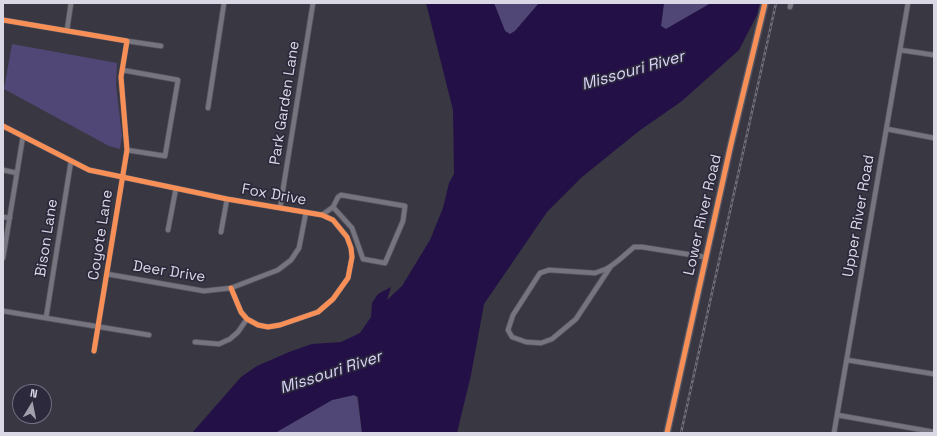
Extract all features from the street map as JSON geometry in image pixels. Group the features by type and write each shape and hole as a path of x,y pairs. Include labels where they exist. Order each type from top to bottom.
{"street":[{"path":"67,30 71,3"},
{"path":"208,108 224,3"},
{"name":"Park Garden Lane","path":"280,208 313,3"},
{"name":"Lower River Road","path":"667,433 705,257 765,3"},
{"name":"Upper River Road","path":"834,433 908,3"},
{"path":"3,20 160,46"},
{"name":"Coyote Lane","path":"94,351 127,150 122,70 127,41"},
{"path":"900,50 934,56"},
{"path":"122,70 178,80 165,156 127,150"},
{"name":"Fox Drive","path":"3,126 89,170 227,199 322,215 333,220 347,237 351,248 351,267 341,290 318,312 280,325 268,327 258,325 247,319"},
{"path":"887,129 934,138"},
{"path":"3,258 23,136"},
{"name":"Bison Lane","path":"46,318 71,161"},
{"path":"3,170 17,173"},
{"path":"168,230 176,188"},
{"name":"Fox Drive","path":"322,215 333,207 338,197 345,194 405,206 403,221 385,263 363,259 352,228 333,207"},
{"path":"221,232 227,199"},
{"name":"Deer Drive","path":"107,274 204,291 231,288 278,270 291,260 298,248 306,212"},
{"path":"3,217 10,218"},
{"name":"Lower River Road","path":"611,266 576,319 552,340 541,343 526,342 512,337 508,330 513,315 540,273 548,270 595,273 611,266 634,248 642,247 705,257"},
{"path":"195,342 219,344 230,339 238,332 247,319 241,312 231,288"},
{"path":"3,311 149,335"},
{"path":"847,360 934,374"},
{"path":"837,415 934,432"}],"shaded area":[{"path":"494,3 539,3 515,31 510,34 505,31"},
{"path":"664,3 711,3 666,29 661,26"},
{"path":"12,44 117,63 116,85 122,136 120,149 109,146 4,89"},
{"path":"354,395 357,397 362,433 275,433 332,400"}],"water":[{"name":"Missouri River","path":"426,3 494,3 505,31 510,34 515,31 539,3 664,3 661,26 666,29 711,3 760,3 757,15 739,50 682,101 639,131 582,177 547,212 484,304 471,375 457,433 362,433 358,397 354,395 332,400 275,433 192,433 241,377 257,366 312,344 341,342 360,333 371,317 372,303 378,294 391,287 387,300 402,286 430,240 443,208 449,183 454,174 453,110"}],"railway":[{"path":"681,433 776,3"}],"cycle path":[{"path":"667,433 731,144 765,3"},
{"path":"3,20 127,41 121,77 127,150 94,351"},
{"path":"3,126 89,170 227,199 322,215 333,220 347,237 351,248 352,257 348,278 333,299 318,312 280,325 268,327 258,325 247,319 241,312 231,288"}]}
